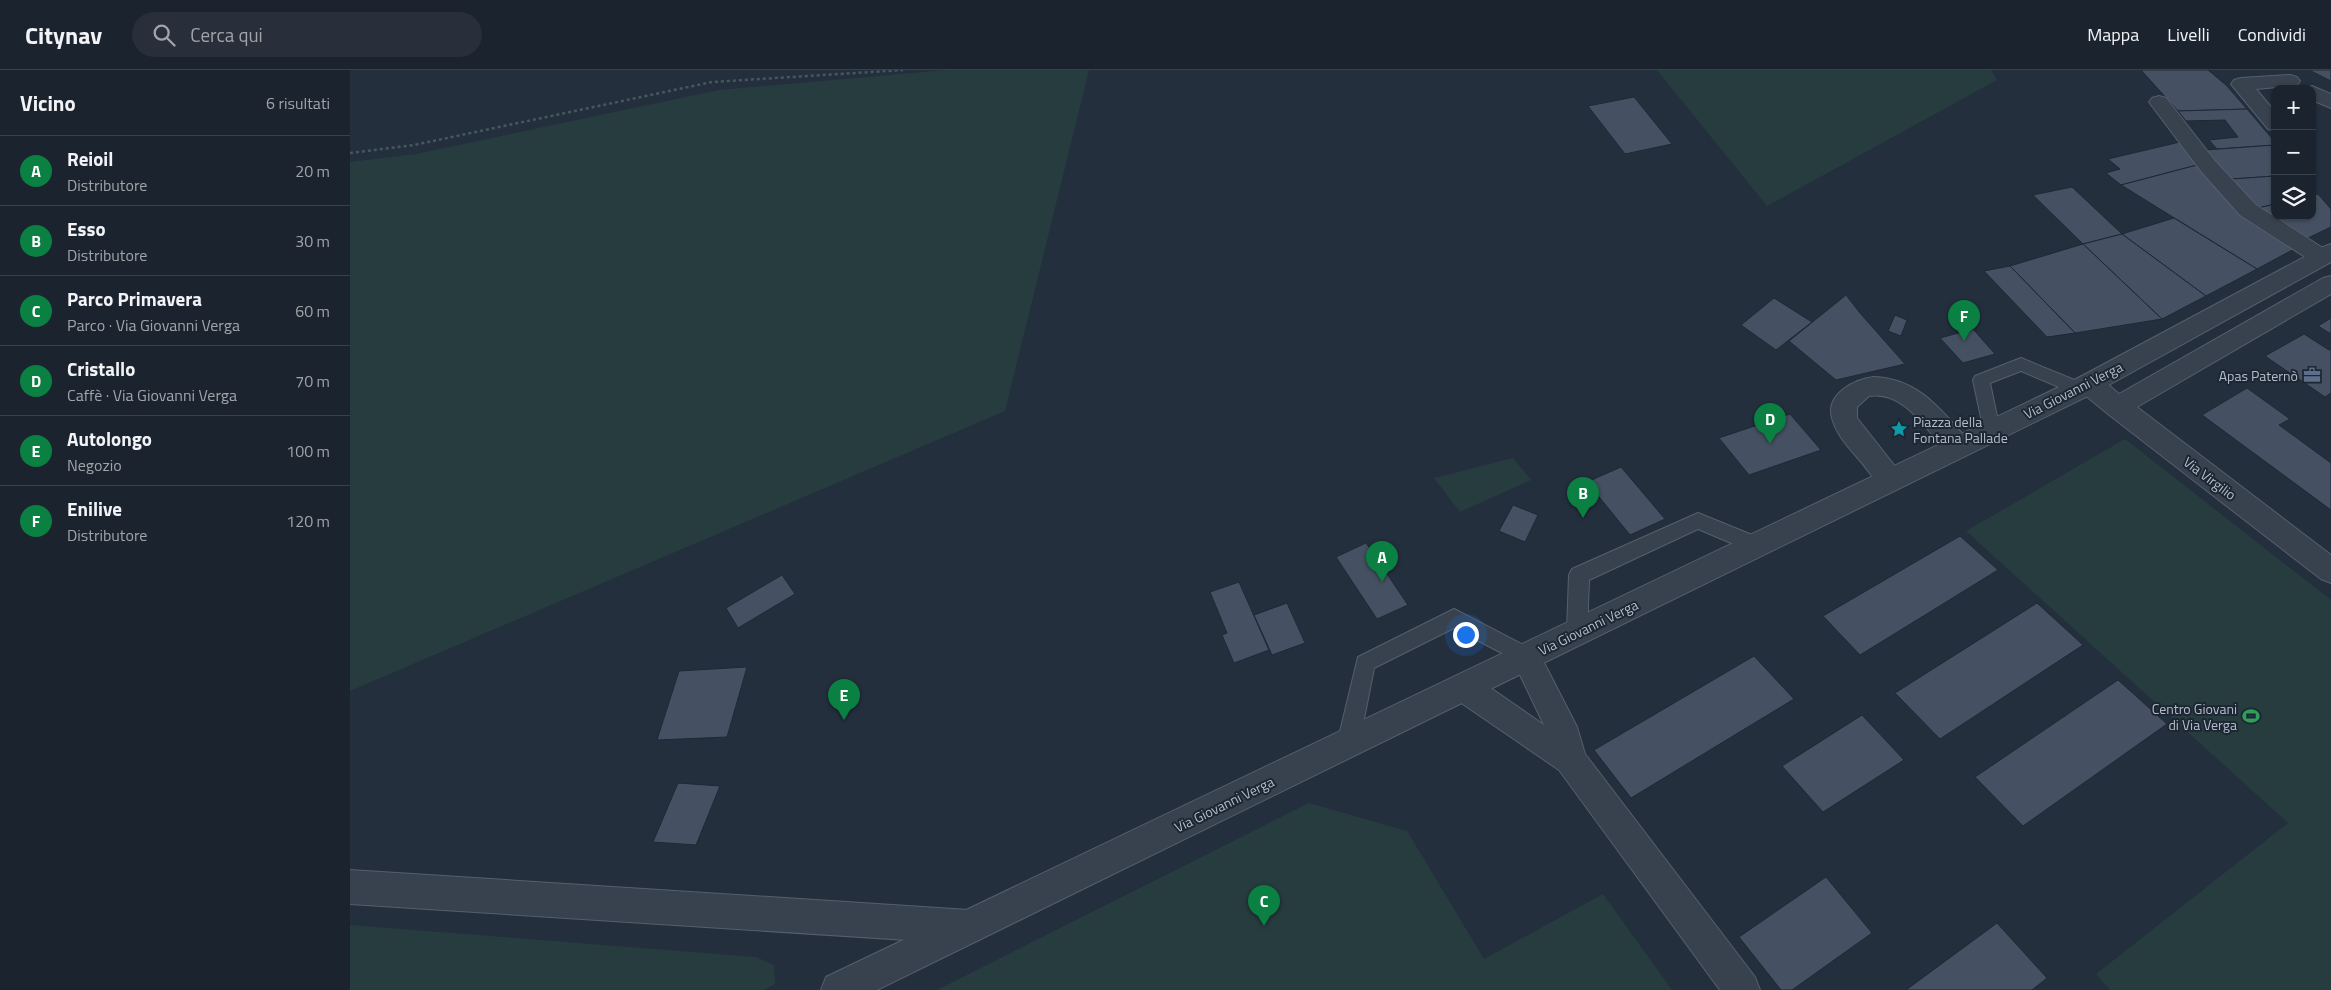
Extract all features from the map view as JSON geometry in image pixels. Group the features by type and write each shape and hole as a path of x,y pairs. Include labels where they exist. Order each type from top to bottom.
{"street":[{"path":"2270,70 2298,85"},
{"path":"2271,120 2241,84 2298,85"},
{"path":"2159,102 2208,166 2248,210 2326,255"},
{"name":"Via Giovanni Verga","path":"839,990 2084,386 2326,255"},
{"path":"2117,407 2331,284"},
{"path":"1892,479 1845,421 1844,408 1850,396 1859,389 1873,385 1892,388 1910,396 1960,447"},
{"name":"Via Virgilio","path":"2084,386 2117,407 2331,571"},
{"path":"1526,656 1566,737 1570,760"},
{"path":"1464,688 1570,760 1742,990"},
{"path":"350,887 969,927"}],"lane":[{"path":"1991,431 1982,380 2021,364 2084,386"},
{"path":"1578,632 1579,575 1698,521 1755,545"},
{"path":"1348,744 1365,663 1454,618 1526,656"}],"path":[{"path":"350,152 414,145 712,82 903,70"}],"green space":[{"path":"947,70 1089,70 1005,411 350,691 350,162 416,154 719,90"},
{"path":"1657,70 1991,70 1997,80 1767,206"},
{"name":"Centro Giovani di Via Verga","path":"2125,439 2331,600 2331,990 2110,990 2096,974 2288,823 1966,531"},
{"path":"1513,458 1531,480 1460,512 1434,478"},
{"path":"1309,803 1407,831 1484,959 1603,894 1672,990 937,990"},
{"path":"350,925 756,957 774,965 775,984 764,990 350,990"}],"building":[{"path":"2141,70 2208,70 2226,85 2247,109 2178,111"},
{"path":"2309,70 2331,70 2331,81"},
{"path":"1634,97 1672,144 1625,154 1588,106"},
{"path":"2247,109 2271,137 2271,145 2217,149 2209,140 2238,137 2225,120 2186,121 2178,111"},
{"path":"2180,142 2197,165 2121,185 2106,173 2120,169 2108,159"},
{"path":"2271,145 2271,176 2232,179 2205,150"},
{"path":"2197,165 2296,248 2257,269 2121,185"},
{"path":"2271,176 2271,205 2258,208 2232,179"},
{"path":"2072,187 2122,234 2083,244 2033,195"},
{"path":"2316,194 2318,194 2331,209 2331,227 2306,239 2277,220 2316,220"},
{"path":"2271,205 2271,216 2258,208"},
{"path":"2174,218 2257,269 2206,296 2122,234"},
{"path":"2122,234 2206,296 2162,319 2083,244"},
{"path":"2083,244 2162,319 2075,333 2010,266"},
{"path":"2010,266 2075,333 2047,337 1984,271"},
{"path":"1846,295 1905,364 1836,380 1789,341"},
{"path":"1774,298 1812,322 1776,350 1741,325"},
{"path":"1895,315 1907,320 1901,336 1888,331"},
{"path":"2331,318 2331,334 2318,326"},
{"path":"1973,329 1995,354 1963,363 1940,338"},
{"name":"Apas Paternò","path":"2304,334 2329,350 2331,349 2331,393 2325,397 2265,356"},
{"path":"2247,388 2290,419 2279,425 2331,463 2331,510 2202,415"},
{"path":"1790,414 1821,450 1749,475 1719,438"},
{"path":"1621,467 1665,519 1630,535 1587,482"},
{"path":"1513,505 1538,515 1525,542 1499,531"},
{"path":"1960,536 1998,570 1860,655 1823,616"},
{"path":"1366,543 1408,605 1377,619 1336,557"},
{"path":"782,575 795,594 738,628 726,608"},
{"path":"1239,582 1269,650 1234,663 1222,635 1227,633 1210,592"},
{"path":"1287,603 1305,643 1272,655 1254,615"},
{"path":"2037,603 2083,645 1940,739 1895,693"},
{"path":"1754,656 1794,699 1631,798 1594,750"},
{"path":"747,667 727,737 657,740 679,671"},
{"path":"2118,680 2167,724 2023,826 1975,777"},
{"path":"1862,715 1904,760 1823,812 1782,766"},
{"path":"678,783 720,786 696,845 653,842"},
{"path":"1826,877 1872,933 1792,990 1781,990 1739,937"},
{"path":"1997,923 2047,978 2032,990 1906,990"}],"place":[{"name":"Enilive","path":"1964,341"},
{"name":"Apas Paternò","path":"2312,375"},
{"name":"Piazza della Fontana Pallade","path":"1899,429"},
{"name":"Cristallo","path":"1770,444"},
{"name":"Esso","path":"1583,518"},
{"name":"Reioil","path":"1382,582"},
{"name":"Centro Giovani di Via Verga","path":"2251,716"},
{"name":"Autolongo","path":"844,720"},
{"name":"Parco Primavera","path":"1264,926"}]}
